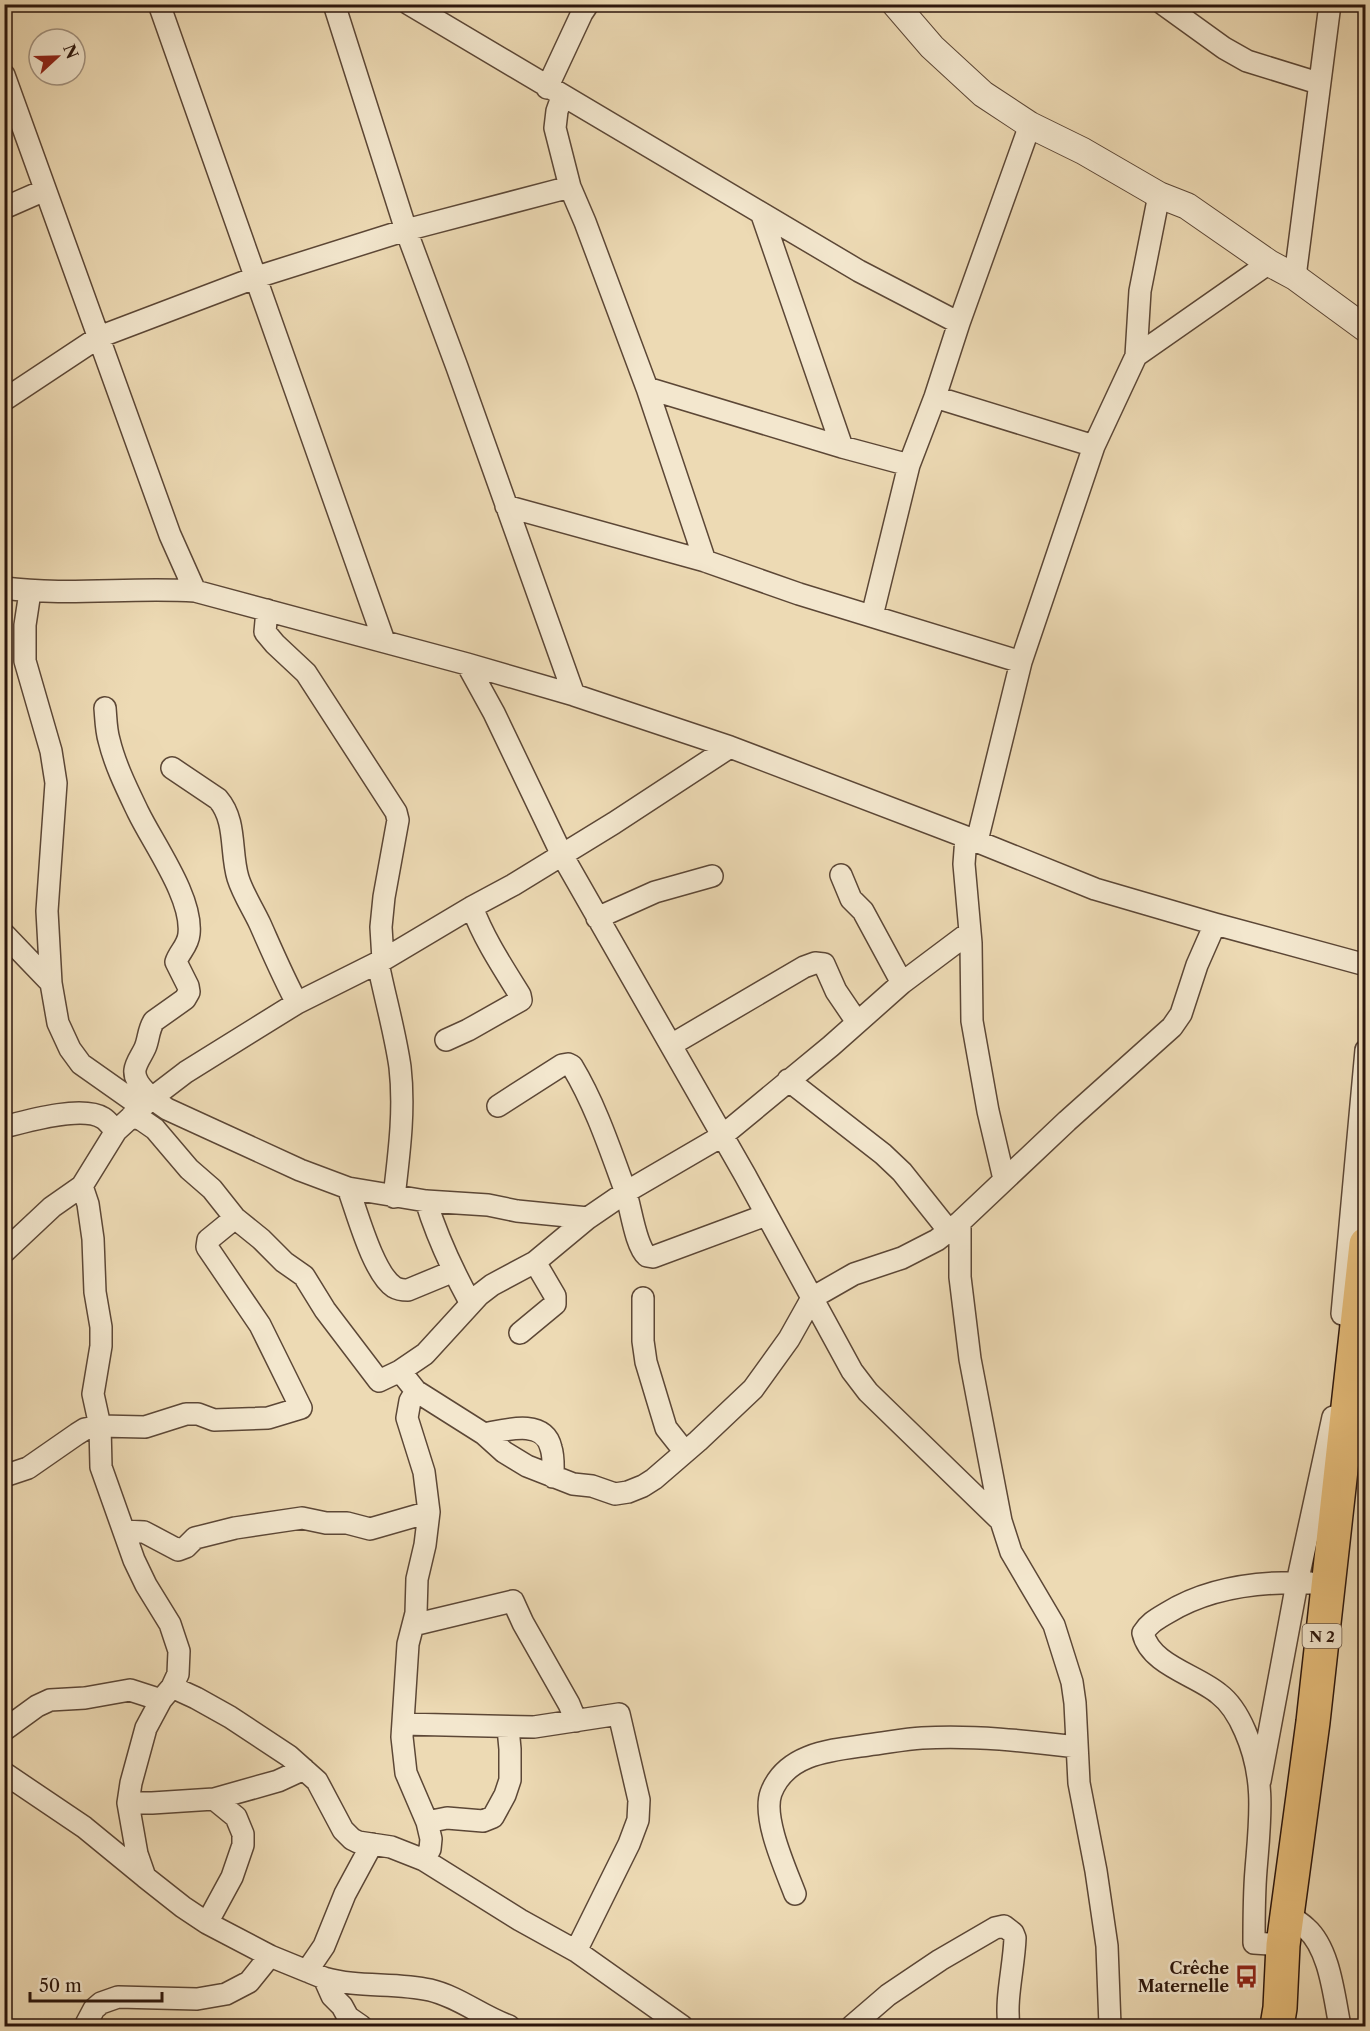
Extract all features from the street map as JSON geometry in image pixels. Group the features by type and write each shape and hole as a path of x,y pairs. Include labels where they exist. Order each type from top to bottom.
{"main road":[{"name":"N 2","path":"1277,2026 1284,1930 1313,1722 1312,1583 1365,1244"}],"street":[{"path":"159,4 384,641"},
{"path":"334,4 406,230 574,695"},
{"path":"409,4 859,271 959,322"},
{"path":"588,4 555,92 557,111 555,128 570,187 647,388 705,561"},
{"path":"895,4 932,47 983,94 1030,125 1159,195 1187,206 1269,263 1295,277 1365,329"},
{"path":"1163,4 1247,62 1318,83"},
{"path":"1295,277 1329,4"},
{"path":"4,75 170,535 195,591"},
{"path":"872,616 909,465 1030,125"},
{"path":"4,400 99,337 256,277 406,230 570,187"},
{"path":"4,208 45,190"},
{"path":"1004,1179 990,1121 972,1021 970,932 964,864 1021,662 1094,446 1136,356 1140,291 1159,195"},
{"path":"762,214 842,447"},
{"path":"1136,356 1269,263"},
{"path":"647,388 909,465"},
{"path":"935,397 1094,446"},
{"path":"506,506 705,561 799,594 1021,662"},
{"path":"4,588 30,592 160,589 195,591 384,641 574,695 730,747 1095,889 1365,965"},
{"path":"30,592 25,625 26,661 51,751 56,783 47,911 51,983 58,1023 75,1057 142,1107 167,1109 300,1170 348,1188 394,1197 488,1205 517,1211 588,1218"},
{"path":"267,610 265,632 306,673 396,812 398,820 381,927 381,962 387,1007 400,1069 401,1126 394,1197"},
{"path":"467,664 494,713 562,855 722,1136 852,1371 868,1392 1001,1521"},
{"path":"105,708 109,741 119,770 138,813 172,875 187,909 189,922 187,945 176,962 189,992 185,999 150,1026 146,1047 135,1070 142,1107 142,1120 155,1129 189,1169 212,1189 235,1218 284,1262 308,1280 325,1310 379,1381 413,1364 435,1346 470,1302 492,1285 535,1263 588,1218 626,1192 722,1136 902,983 970,932"},
{"path":"4,1252 52,1207 82,1186 116,1131 142,1107 207,1058 297,1003 381,962 562,855 730,747"},
{"path":"172,768 218,799 223,805 232,831 238,878 297,1003"},
{"path":"841,875 851,899 863,910 902,983"},
{"path":"597,918 655,892 712,876"},
{"path":"446,1040 521,1000 520,994 479,925 472,907"},
{"path":"400,1371 416,1391 484,1434 504,1452 553,1478 573,1484 592,1486 615,1494 628,1492 648,1483 753,1389 789,1339 812,1298 854,1274 902,1258 937,1240 1172,1027 1181,1014 1197,965 1215,924"},
{"path":"4,934 51,983"},
{"path":"671,1046 804,967 815,963 824,964 836,991 857,1022"},
{"path":"1260,1781 1312,1583 1334,1409 1365,1050"},
{"path":"498,1106 562,1065 572,1066 592,1107 626,1192 640,1245 647,1256 653,1257 766,1215"},
{"path":"788,1080 883,1154 954,1226 970,1359 1001,1521 1011,1552 1054,1625 1075,1702 1079,1783 1096,1871 1107,1946 1110,2026"},
{"path":"4,1127 26,1121 84,1112 103,1118 116,1131"},
{"path":"82,1186 88,1204 92,1232 95,1292 101,1327 101,1346 93,1394 100,1426 102,1475 143,1579 165,1613 176,1637 180,1663 178,1674 146,1728 131,1783 128,1803 137,1854 145,1877"},
{"path":"348,1188 378,1266 386,1280 394,1287 408,1290 454,1271"},
{"path":"426,1201 437,1236 470,1302"},
{"path":"4,1476 28,1468 85,1429 100,1426 145,1427 186,1414 198,1414 214,1420 268,1418 301,1408 260,1325 207,1247 208,1240 235,1218"},
{"path":"519,1333 555,1304 555,1296 535,1263"},
{"path":"643,1298 643,1341 646,1362 666,1428 685,1452"},
{"path":"416,1391 410,1401 407,1418 424,1472 429,1512 425,1545 417,1579 417,1604 408,1644 402,1737 404,1762 410,1786 427,1822 431,1843 424,1860"},
{"path":"484,1434 523,1428 544,1434 552,1450 553,1478"},
{"path":"124,1531 144,1532 178,1550 186,1547 195,1538 235,1528 302,1518 370,1529 429,1512"},
{"path":"1312,1583 1269,1584 1209,1593 1185,1602 1148,1625 1143,1633 1144,1641 1149,1648 1174,1668 1219,1693 1237,1713 1255,1754 1260,1781 1254,1943 1284,1930 1307,1928 1318,1943 1328,1968 1340,2026"},
{"path":"413,1625 513,1601 522,1623 569,1704 576,1721"},
{"path":"4,1730 37,1706 50,1700 85,1698 130,1690 196,1698 248,1728 304,1769 321,1787 347,1835 358,1842 391,1847 424,1860 520,1920 576,1951 682,2026"},
{"path":"403,1724 534,1727 619,1714 640,1811 636,1829 576,1951"},
{"path":"427,1822 447,1818 483,1821 493,1817 510,1780 508,1728"},
{"path":"795,1894 776,1844 770,1815 771,1794 784,1772 799,1761 821,1751 920,1738 963,1737 1077,1747"},
{"path":"128,1803 214,1799 278,1781 304,1769"},
{"path":"4,1773 84,1827 183,1907 207,1923 270,1956 334,1981 392,1984 429,1990 457,1999 509,2026"},
{"path":"207,1923 232,1877 243,1845 243,1834 236,1817 214,1799"},
{"path":"315,1975 345,1894 372,1844"},
{"path":"852,2026 888,1995 940,1960 995,1928 1004,1926 1013,1933 1015,1938 1008,2003 1009,2026"},
{"path":"85,2026 94,2009 101,2003 118,1997 197,1999 226,1994 249,1982 270,1956"},
{"path":"315,1975 342,2006 348,2017 361,2026"}],"place":[{"name":"Crêche Maternelle","path":"1247,1977"}]}
